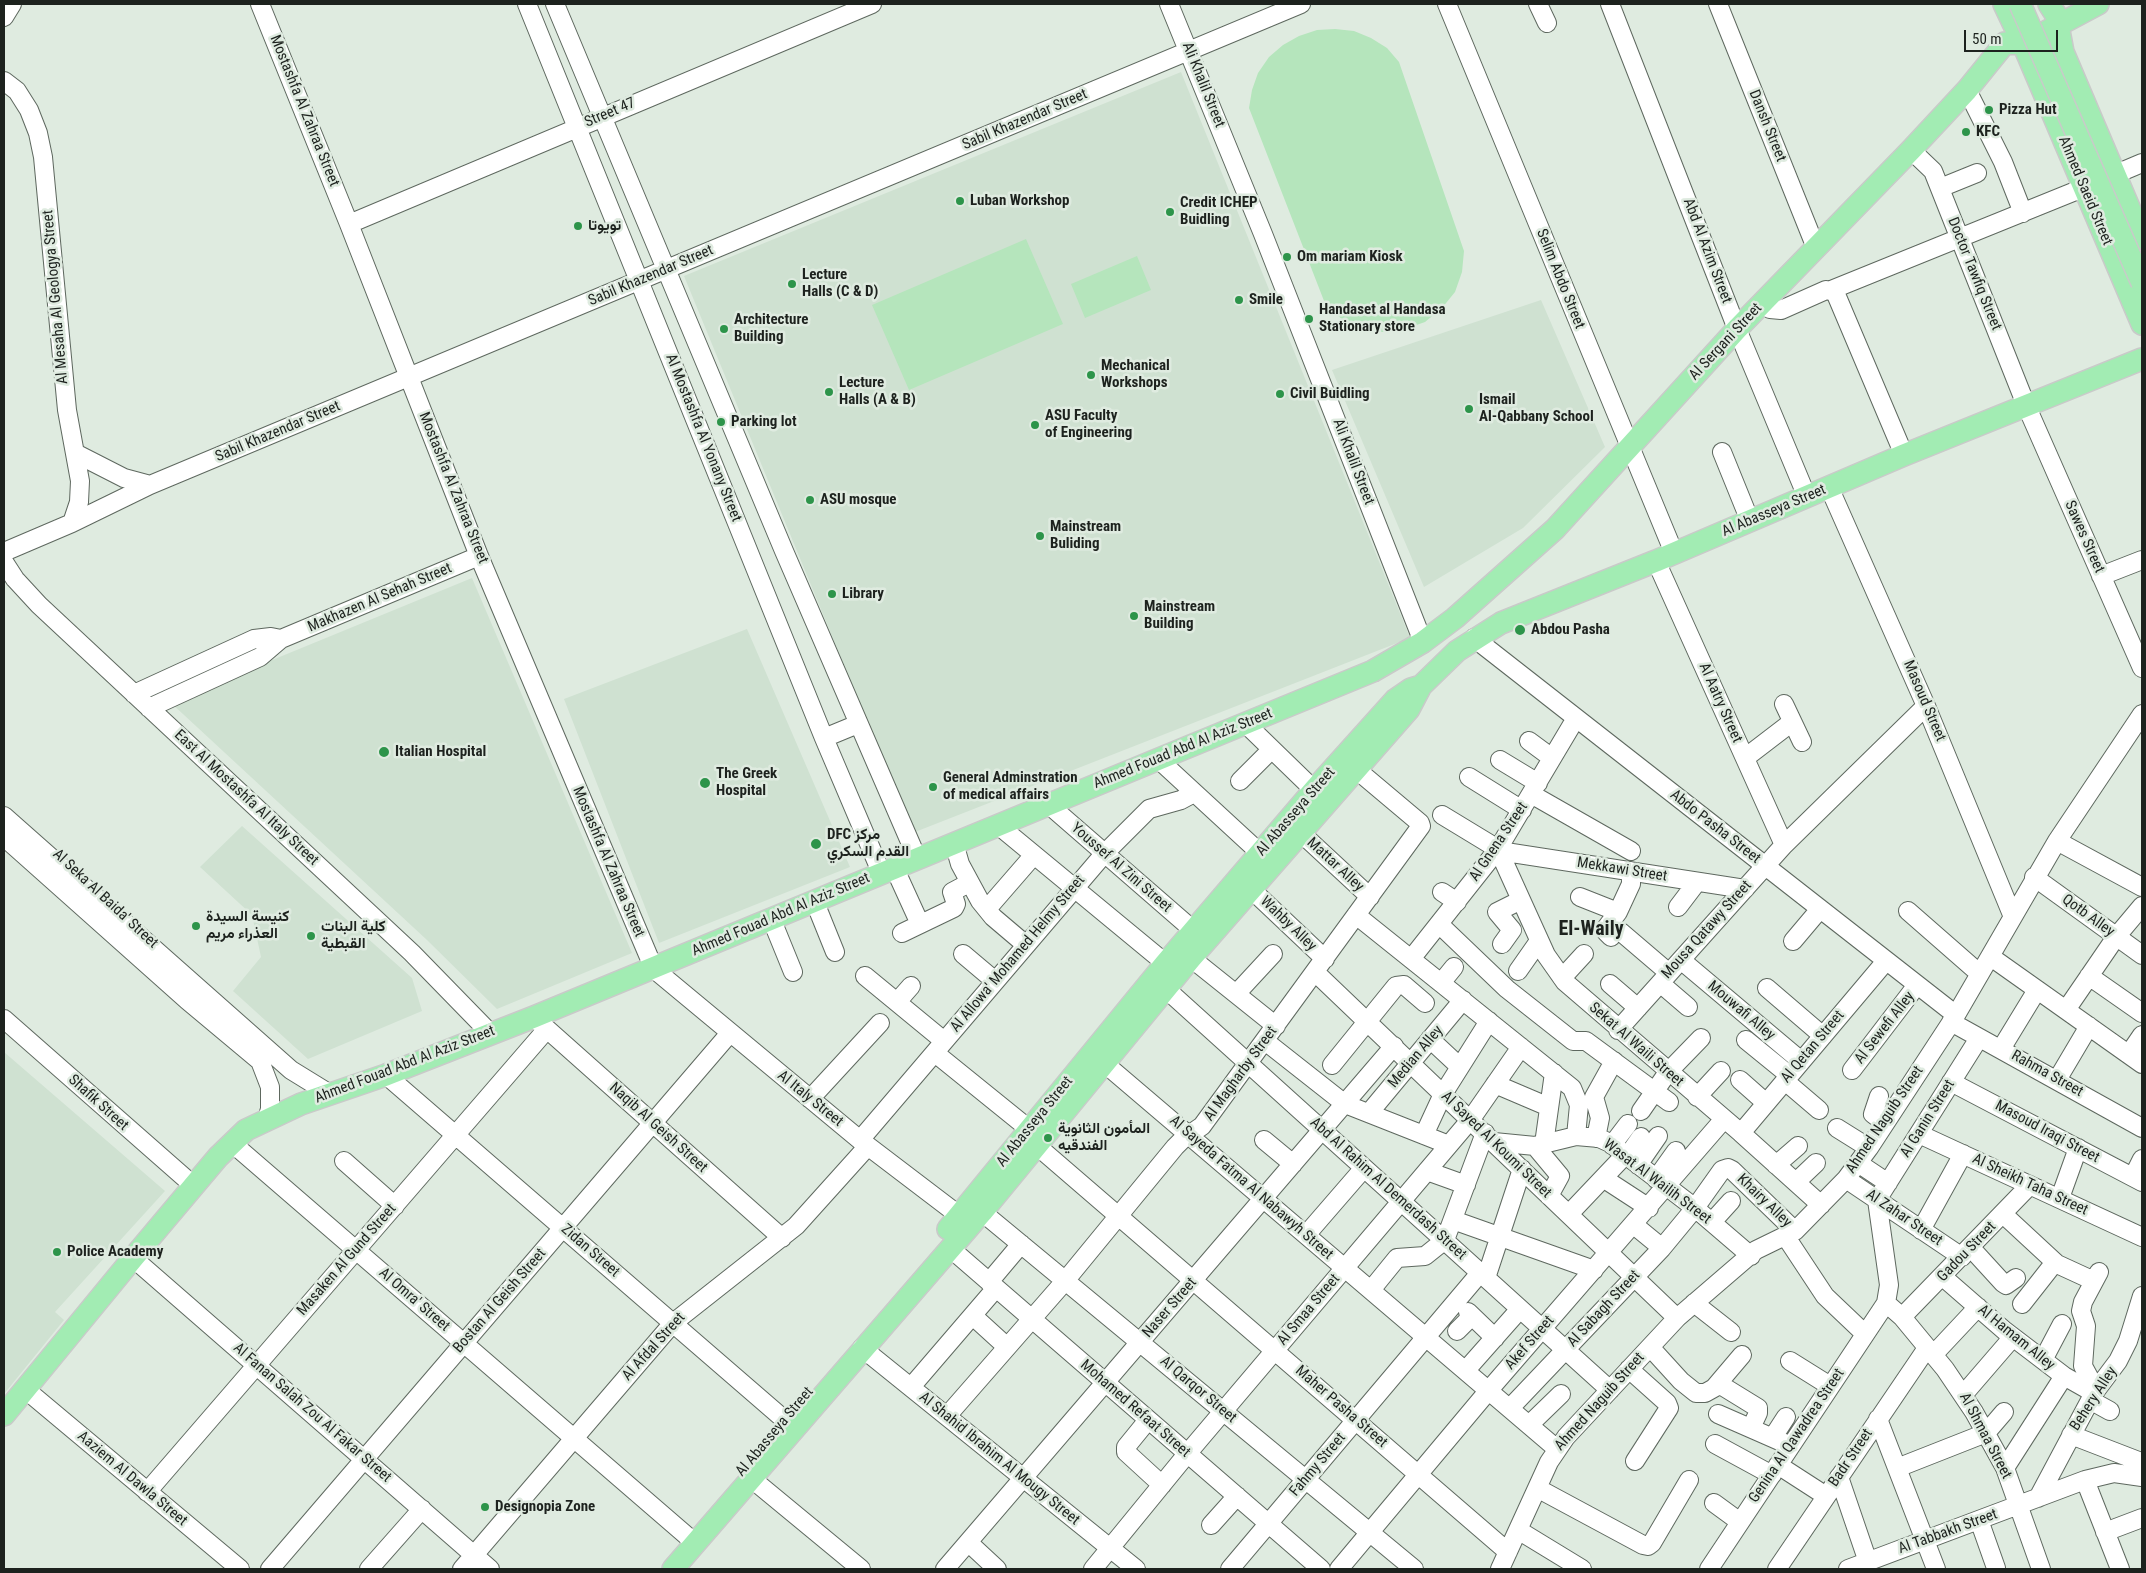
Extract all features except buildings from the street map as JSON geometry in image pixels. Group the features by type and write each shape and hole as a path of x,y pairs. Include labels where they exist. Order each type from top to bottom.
{"main road":[{"name":"Ahmed Saeid Street","path":"2004,4 2023,44 2142,324"},
{"path":"2020,4 2142,283"},
{"path":"2026,4 2142,266"},
{"path":"2049,4 2056,15 2063,52 2142,238"},
{"path":"2023,44 2098,4"},
{"name":"Al Sergani Street","path":"1422,642 1455,618 1544,540 1737,329 1912,150 1967,90 2005,43 2023,44"},
{"name":"Al Abasseya Street","path":"673,1569 752,1479 790,1424 971,1217 1033,1137 1175,971 1252,890 1409,709 1421,686 1470,641 1501,623 1665,557 1904,455 2142,359"},
{"path":"1455,618 1450,626 1450,634 1456,641 1470,641"},
{"name":"Ahmed Fouad Abd Al Aziz Street","path":"239,1136 267,1119 330,1094 386,1075 490,1033 541,1023 654,968 771,918 1373,670 1422,642"},
{"name":"Al Abasseya Street","path":"1033,1137 1104,1062 1175,971 1194,930 1314,790 1395,700 1411,689 1421,686"},
{"path":"4,1415 133,1258 239,1136"},
{"name":"Al Abasseya Street","path":"659,1569 687,1536 862,1348 950,1248 971,1217"}],"street":[{"path":"4,17 12,4"},
{"name":"Mostashfa Al Zahraa Street","path":"260,4 350,224 479,556 654,968"},
{"name":"Al Mostashfa Al Yonany Street","path":"527,4 640,279 824,738 888,870 920,924"},
{"name":"Al Mostashfa Al Yonany Street","path":"555,4 858,724 917,858"},
{"name":"Street 47","path":"350,224 872,4"},
{"name":"Ali Khalil Street","path":"1170,4 1422,642"},
{"name":"Sabil Khazendar Street","path":"4,552 72,523 150,486 1300,4"},
{"name":"Selim Abdo Street","path":"1447,4 1629,446 1665,557"},
{"path":"1538,4 1547,23"},
{"name":"Abd Al Azim Street","path":"1610,4 1737,329 1807,497"},
{"name":"Dansh Street","path":"1718,4 1816,248"},
{"name":"Al Mesaha Al Geologya Street","path":"4,81 17,91 29,110 38,133 43,157 67,410 80,492 72,523"},
{"path":"1967,90 2003,162 2023,213"},
{"name":"Doctor Tawfiq Street","path":"1912,150 1928,165 1940,188 2026,405"},
{"path":"2116,174 2142,163"},
{"path":"1940,188 1977,173"},
{"path":"1762,303 1770,309 1781,310 2083,188"},
{"path":"1831,290 1835,292 1904,455"},
{"name":"Sawes Street","path":"2026,405 2142,668"},
{"path":"1722,452 1750,521"},
{"path":"75,453 124,478 150,486"},
{"name":"Masoud Street","path":"1829,487 1926,706 2013,917"},
{"name":"Makhazen Al Sehah Street","path":"149,708 260,657 281,639 479,556"},
{"name":"Al Aatry Street","path":"1665,557 1745,758 1784,845"},
{"path":"2101,576 2142,560"},
{"name":"East Al Mostashfa Al Italy Street","path":"4,562 24,590 412,953 490,1033"},
{"name":"Makhazen Al Sehah Street","path":"134,694 254,639 271,637 281,639"},
{"name":"Abdo Pasha Street","path":"1470,641 1576,718 1917,985 1953,1018"},
{"path":"1784,704 1802,742"},
{"name":"Mousa Qatawy Street","path":"1618,1030 1784,845 1926,706"},
{"name":"Ahmed Naguib Street","path":"1500,1569 1557,1449 1677,1318 1762,1247 1790,1234 1846,1179 1870,1148 1980,974 2034,877 2057,840 2142,714"},
{"name":"Al Gnena Street","path":"1411,959 1439,924 1450,897 1498,850 1576,718"},
{"path":"1745,758 1792,722"},
{"path":"824,738 858,724"},
{"path":"1245,724 1314,790"},
{"path":"1529,741 1552,758"},
{"path":"1240,781 1271,750"},
{"path":"1158,759 1260,853"},
{"path":"1500,760 1534,788 1631,851"},
{"name":"Al Magharby Street","path":"947,1416 1066,1281 1175,1147 1202,1126 1370,897 1421,824 1356,770"},
{"path":"1469,777 1522,810"},
{"name":"Al Allowa' Mohamed Helmy Street","path":"864,1143 940,1047 1104,854 1149,809 1181,800 1194,793"},
{"name":"Youssef Al Zini Street","path":"1048,804 1194,930"},
{"name":"Al Seka Al Baida' Street","path":"4,805 198,984 205,994"},
{"path":"1442,815 1498,850"},
{"path":"4,816 291,1070 330,1094"},
{"path":"998,825 1033,856 1175,971 1236,994 1276,1026"},
{"name":"Mattar Alley","path":"1301,834 1370,897"},
{"path":"4,836 187,1000 260,1061 270,1087 270,1109 267,1119"},
{"path":"2057,840 2142,887"},
{"path":"954,843 969,883 987,909 1009,932 1026,945"},
{"name":"Al Seka Al Baida' Street","path":"4,848 163,988 187,1000"},
{"name":"Mekkawi Street","path":"1498,850 1745,889"},
{"name":"Sekat Al Waili Street","path":"1498,850 1539,941 1562,978 1618,1030 1741,1133 1821,1205"},
{"path":"987,909 1033,856"},
{"path":"1630,871 1631,884 1618,912 1606,928 1606,932 1616,935 1664,978 1688,1007"},
{"name":"Qotb Alley","path":"2034,877 2142,955"},
{"path":"1678,907 1697,882"},
{"path":"902,933 954,908 956,904 952,892 969,883"},
{"name":"Wahby Alley","path":"1252,890 1320,965"},
{"path":"1580,897 1618,912"},
{"path":"814,900 835,952"},
{"path":"1502,944 1512,931 1493,916 1521,900"},
{"path":"2066,1010 2116,937 2142,906"},
{"path":"1793,941 1820,909"},
{"path":"1908,911 1980,974"},
{"path":"1356,915 1572,1088 1578,1099 1576,1136"},
{"path":"771,918 793,972"},
{"path":"1439,924 1508,989 1573,1041 1586,1041 1670,1102"},
{"path":"1518,971 1539,941"},
{"path":"963,954 995,981"},
{"path":"1236,994 1273,954"},
{"path":"1562,978 1584,954"},
{"path":"1990,957 2135,1059 2142,1035"},
{"name":"Mouwafi Alley","path":"1681,960 1801,1061"},
{"name":"Al Qetan Street","path":"1741,1133 1886,961"},
{"name":"Al Sayed Al Koumi Street","path":"1320,965 1368,1022 1443,1094 1490,1134 1522,1170 1677,1318"},
{"path":"1441,983 1454,967"},
{"name":"Al Italy Street","path":"654,968 730,1034 864,1143 971,1217"},
{"name":"Abd Al Rahim Al Demerdash Street","path":"1175,971 1249,1063 1610,1390"},
{"name":"Maher Pasha Street","path":"866,976 898,1002 940,1047 1118,1216 1508,1552"},
{"path":"2089,976 2142,1013"},
{"path":"1610,984 1638,1008"},
{"path":"1332,1065 1399,985 1404,985 1425,1003"},
{"name":"Al Sewefi Alley","path":"1852,1070 1917,985"},
{"path":"898,1002 911,986"},
{"path":"1767,988 1823,1036"},
{"path":"2001,1049 2037,990"},
{"name":"Median Alley","path":"1369,1113 1463,1000"},
{"name":"Rahma Street","path":"1953,1018 1979,1038 2142,1128"},
{"name":"Shafik Street","path":"4,1019 194,1186"},
{"path":"1424,1135 1443,1094 1489,1022"},
{"name":"Naqib Al Geish Street","path":"541,1023 782,1238"},
{"name":"Masaken Al Gund Street","path":"147,1492 456,1135 541,1023"},
{"path":"810,1099 880,1023"},
{"path":"2057,1080 2089,1026"},
{"name":"Bostan Al Geish Street","path":"270,1569 730,1034"},
{"path":"1641,1111 1668,1072 1701,1038"},
{"name":"Al Ganin Street","path":"1877,1200 1979,1038"},
{"path":"1430,1040 1460,1067"},
{"path":"1746,1040 1819,1110"},
{"path":"1265,1041 1345,1104 1449,1145"},
{"name":"Naser Street","path":"945,1569 1394,1046"},
{"name":"Al Smaa Street","path":"1093,1569 1223,1411 1471,1119 1520,1047"},
{"path":"1596,1138 1600,1118 1594,1097 1614,1061"},
{"name":"Al Sayeda Fatma Al Nabawyh Street","path":"1104,1062 1557,1449"},
{"path":"1697,1097 1721,1071"},
{"path":"1549,1196 1560,1180 1560,1174 1539,1145 1549,1107 1554,1073"},
{"name":"Zidan Street","path":"386,1075 790,1424"},
{"path":"1740,1080 1766,1103"},
{"name":"Masoud Iraqi Street","path":"1951,1082 2138,1180"},
{"path":"1495,1084 1549,1107"},
{"path":"1879,1096 1873,1114 1885,1123"},
{"path":"1702,1128 1720,1115"},
{"name":"Akef Street","path":"1339,1569 1488,1390 1649,1208 1661,1184 1720,1115"},
{"path":"1625,1156 1628,1124"},
{"path":"1837,1128 1870,1148"},
{"path":"1371,1290 1397,1258 1425,1256 1445,1240 1466,1185 1490,1134"},
{"name":"Wasat Al Wailih Street","path":"1490,1134 1539,1145 1576,1136 1596,1138 1625,1156 1695,1208 1751,1256"},
{"name":"Al Sheikh Taha Street","path":"1918,1134 2142,1236"},
{"name":"Al Omra' Street","path":"239,1136 356,1250 687,1536"},
{"path":"1569,1214 1625,1156 1650,1136"},
{"path":"1264,1140 1293,1164"},
{"name":"Al Afdal Street","path":"462,1569 673,1323 782,1238 803,1219 864,1143"},
{"path":"1776,1165 1798,1146"},
{"path":"2060,1198 2078,1148"},
{"path":"1661,1184 1676,1152"},
{"path":"1921,1230 1963,1154"},
{"path":"2138,1180 2142,1159"},
{"path":"344,1161 395,1206"},
{"path":"1796,1182 1816,1162"},
{"path":"1858,1163 1888,1183"},
{"path":"1306,1235 1364,1168"},
{"name":"Khairy Alley","path":"1695,1208 1722,1170 1728,1168 1790,1234"},
{"path":"1427,1170 1466,1185"},
{"path":"1483,1275 1500,1236 1522,1170"},
{"path":"1603,1178 1649,1208"},
{"name":"Al Zahar Street","path":"1846,1179 1921,1230 1966,1253 2003,1284 2006,1285 2016,1278"},
{"name":"Gadou Street","path":"1902,1317 1943,1277 2030,1185"},
{"path":"1877,1200 1889,1285 1886,1303"},
{"path":"1712,1222 1731,1202"},
{"name":"Al Sabagh Street","path":"1510,1408 1662,1248 1695,1208"},
{"path":"2003,1214 2055,1262 2076,1265 2096,1277 2081,1311 2086,1326 2083,1366 2094,1395"},
{"name":"Al Qarqor Street","path":"971,1217 1021,1244 1414,1569"},
{"path":"1453,1220 1594,1270"},
{"path":"1634,1225 1662,1248"},
{"path":"1790,1234 1825,1296 1865,1334"},
{"path":"911,1387 973,1316 1021,1244"},
{"name":"Mohamed Refaat Street","path":"950,1248 1321,1569"},
{"name":"Al Fanan Salah Zou Al Fakar Street","path":"133,1258 490,1569"},
{"path":"2022,1304 2055,1262"},
{"name":"Fahmy Street","path":"1230,1569 1426,1337 1483,1275"},
{"name":"Al Hamam Alley","path":"1943,1277 2013,1337 2064,1376 2094,1395 2110,1411"},
{"path":"1694,1303 1731,1332"},
{"name":"Al Shmaa Street","path":"1886,1303 1902,1317 1930,1352 1963,1395 1986,1433 2005,1468 2041,1569"},
{"name":"Genina Al Qawadrea Street","path":"1709,1569 1886,1303"},
{"name":"Badr Street","path":"1776,1569 1878,1419 1930,1352 1978,1307"},
{"path":"1466,1370 1520,1309"},
{"name":"Behery Alley","path":"2038,1498 2094,1395 2118,1361 2140,1312"},
{"path":"1457,1332 1470,1314 1495,1338"},
{"path":"973,1316 1007,1347"},
{"path":"2043,1360 2062,1324"},
{"path":"1963,1395 2013,1337"},
{"path":"1650,1347 1681,1381 1696,1393 1705,1393 1719,1384 1742,1355"},
{"name":"Al Shahid Ibrahim Al Mougy Street","path":"862,1348 1136,1569"},
{"path":"1790,1362 1830,1386"},
{"path":"1629,1369 1667,1403 1669,1408 1635,1461"},
{"path":"2005,1468 2064,1376"},
{"path":"1719,1384 1758,1408 1758,1413 1751,1428"},
{"name":"Aaziem Al Dawla Street","path":"25,1389 240,1569"},
{"path":"1529,1425 1561,1394"},
{"path":"1897,1468 1986,1433 2004,1412"},
{"path":"1718,1414 1791,1446"},
{"path":"1774,1437 1786,1417"},
{"path":"1878,1419 1936,1569"},
{"path":"1148,1420 1126,1447 1126,1452 1162,1485"},
{"path":"2071,1435 2140,1468"},
{"path":"1715,1444 1775,1470 1826,1496"},
{"name":"Al Tabbakh Street","path":"1848,1569 2085,1480 2140,1468"},
{"path":"1839,1476 1868,1562"},
{"path":"752,1479 860,1569"},
{"path":"1537,1488 1648,1546 1652,1543 1689,1480"},
{"path":"2085,1480 2120,1569"},
{"path":"1211,1525 1237,1496"},
{"path":"1714,1503 1740,1522"},
{"path":"369,1569 422,1509"},
{"path":"2105,1532 2142,1518"},
{"path":"1979,1520 1996,1568"},
{"path":"1518,1530 1582,1569"},
{"path":"969,1543 996,1569"}],"shaded area":[{"name":"ASU Faculty of Engineering","path":"1181,72 1410,638 915,832 843,663 684,276"},
{"name":"Ismail Al-Qabbany School","path":"1541,300 1605,447 1523,528 1424,587 1332,370"},
{"name":"Italian Hospital","path":"472,578 632,953 497,1009 427,940 170,702"},
{"name":"The Greek Hospital","path":"747,629 850,867 659,943 564,699"},
{"name":"كلية البنات القبطية","path":"242,826 412,978 422,1011 308,1059 233,991 261,957 252,915 200,867"},
{"name":"Police Academy","path":"4,1052 165,1191 55,1312 64,1320 4,1394"}],"green space":[{"path":"1317,30 1354,31 1371,38 1387,48 1399,62 1464,251 1462,272 1455,292 1442,308 1425,322 1405,329 1383,332 1362,329 1343,320 1326,306 1249,108 1252,90 1258,73 1269,57 1283,45 1299,36"},
{"path":"1026,239 1063,324 909,390 872,305"},
{"path":"1137,256 1151,290 1085,318 1071,284"}],"place":[{"name":"Pizza Hut","path":"1989,110"},
{"name":"KFC","path":"1966,132"},
{"name":"Luban Workshop","path":"960,201"},
{"name":"Credit ICHEP Buidling","path":"1170,212"},
{"name":"تويوتا","path":"578,226"},
{"name":"Om mariam Kiosk","path":"1287,257"},
{"name":"Lecture Halls (C & D)","path":"792,284"},
{"name":"Smile","path":"1239,300"},
{"name":"Handaset al Handasa Stationary store","path":"1309,319"},
{"name":"Architecture Building","path":"724,329"},
{"name":"Mechanical Workshops","path":"1091,375"},
{"name":"Lecture Halls (A & B)","path":"829,392"},
{"name":"Civil Buidling","path":"1280,394"},
{"name":"Ismail Al-Qabbany School","path":"1469,409"},
{"name":"Parking lot","path":"721,422"},
{"name":"ASU Faculty of Engineering","path":"1035,425"},
{"name":"ASU mosque","path":"810,500"},
{"name":"Mainstream Buliding","path":"1040,536"},
{"name":"Library","path":"832,594"},
{"name":"Mainstream Building","path":"1134,616"},
{"name":"Abdou Pasha","path":"1520,630"},
{"name":"Italian Hospital","path":"384,752"},
{"name":"The Greek Hospital","path":"705,783"},
{"name":"General Adminstration of medical affairs","path":"933,787"},
{"name":"DFC مركز القدم السكري","path":"816,844"},
{"name":"كنيسة السيدة العذراء مريم","path":"196,926"},
{"name":"كلية البنات القبطية","path":"311,936"},
{"name":"المأمون الثانوية الفندقيه","path":"1048,1138"},
{"name":"Police Academy","path":"57,1252"},
{"name":"Designopia Zone","path":"485,1507"}],"district":[{"name":"El-Waily","path":"1591,930"}]}
